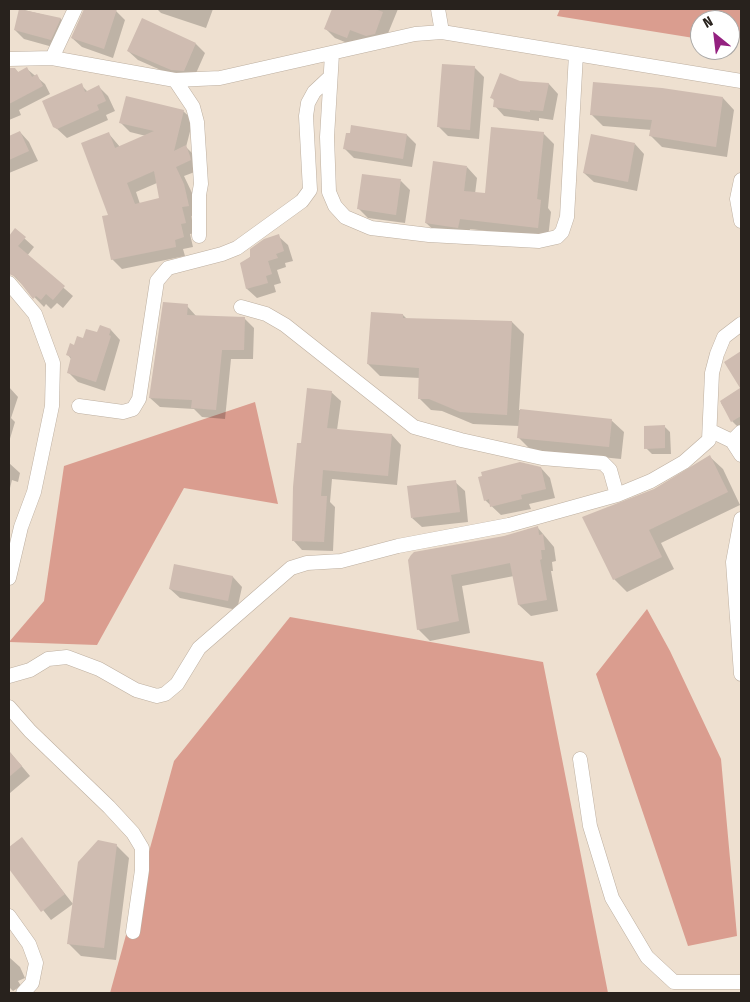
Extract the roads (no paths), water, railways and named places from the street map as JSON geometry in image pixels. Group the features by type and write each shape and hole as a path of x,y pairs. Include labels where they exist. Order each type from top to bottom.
{"street":[{"path":"52,58 75,9"},
{"path":"438,9 442,32"},
{"path":"9,59 52,58 175,80 220,78 415,34 442,32 741,81"},
{"path":"332,54 327,137 329,192 335,206 345,217 371,228 429,235 539,241 557,237 562,232 567,217 576,54"},
{"path":"79,406 123,412 133,409 139,399 157,281 168,268 222,254 237,248 302,201 310,190 306,116 308,104 314,92 330,77"},
{"path":"175,80 193,107 197,122 201,184 199,195 199,236"},
{"path":"741,180 737,199 741,221"},
{"path":"9,283 35,314 53,363 52,406 34,492 22,527 9,578"},
{"path":"241,307 266,314 285,325 414,427 461,440 542,458 603,463 610,470 617,495"},
{"path":"9,676 30,670 48,659 67,658 99,669 136,690 157,696 165,694 177,684 199,648 291,568 306,563 341,561 398,546 509,525 617,495 651,481 684,462 709,440 711,431 711,393 715,364 724,337 741,324"},
{"path":"711,431 737,437 741,455"},
{"path":"741,519 734,562 741,674"},
{"path":"9,707 30,731 109,807 142,848 142,870 133,932"},
{"path":"580,759 590,826 612,898 647,957 674,982 741,982"},
{"path":"9,916 29,944 36,963 32,983 23,993"}]}
